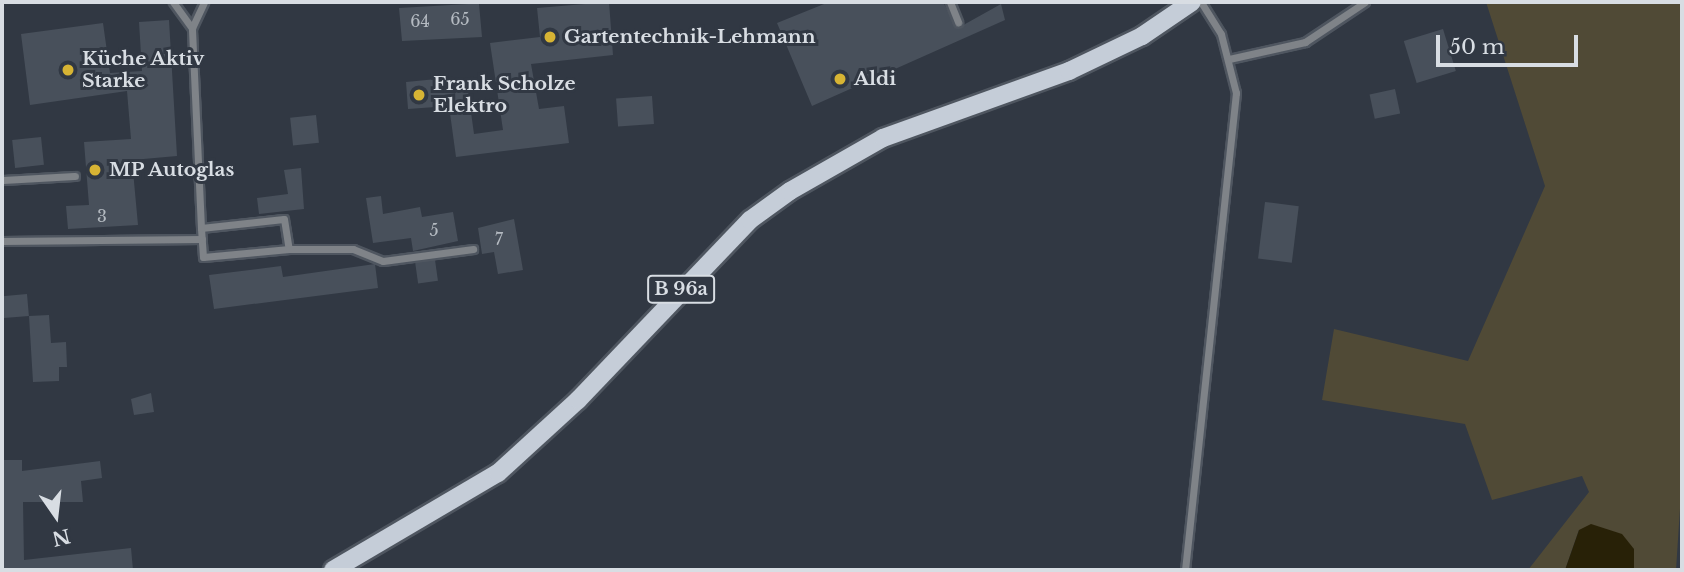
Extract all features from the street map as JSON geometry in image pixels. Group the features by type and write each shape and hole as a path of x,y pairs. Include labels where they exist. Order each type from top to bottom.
{"main road":[{"name":"B 96a","path":"333,570 507,465 741,229 790,191 883,138 1069,71 1142,36 1192,2"}],"lane":[{"path":"173,2 192,28"},
{"path":"204,2 192,28 203,257 289,249 354,249 383,261 473,249"},
{"path":"950,2 958,22"},
{"path":"1185,570 1229,185 1236,93 1228,59 1201,2"},
{"path":"1228,59 1305,42 1365,2"},
{"path":"2,180 75,176"},
{"path":"201,228 284,219 289,249"},
{"path":"2,241 202,239"}],"shaded area":[{"path":"1486,2 1682,2 1682,478 1676,570 1634,570 1634,549 1579,530 1565,570 1528,570 1589,492 1582,476 1492,500 1465,424 1322,400 1334,329 1468,361 1545,186"},
{"path":"1591,524 1622,534 1634,549 1634,570 1565,570 1579,530"}],"building":[{"path":"609,2 613,55 531,64 539,109 564,106 569,143 456,157 449,106 408,109 406,82 447,78 447,85 467,83 474,134 503,130 490,43 540,37 537,8"},
{"name":"Aldi","path":"829,2 943,2 958,28 1001,4 1005,20 812,106 777,23"},
{"path":"479,4 482,37 402,41 399,8"},
{"path":"169,20 177,156 132,160 138,225 68,229 66,206 89,205 84,142 131,139 127,91 30,105 21,34 103,23 110,73 142,71 139,22"},
{"path":"1443,29 1456,71 1417,83 1404,41"},
{"path":"1395,89 1400,113 1375,119 1370,94"},
{"path":"652,96 654,124 618,126 616,99"},
{"path":"316,115 319,143 293,146 290,118"},
{"path":"41,137 44,165 15,168 12,140"},
{"path":"301,168 304,209 259,214 257,198 288,194 284,170"},
{"path":"381,196 383,214 420,207 422,217 453,212 458,241 413,251 411,238 373,243 366,198"},
{"path":"1265,202 1299,206 1292,263 1258,259"},
{"path":"514,219 523,270 498,274 494,252 482,254 478,228"},
{"path":"435,260 438,281 418,284 415,263"},
{"path":"375,264 378,288 214,309 209,275 281,266 283,277"},
{"path":"27,294 29,316 4,318 2,296"},
{"path":"49,315 51,343 66,342 67,367 59,367 59,381 33,382 29,316"},
{"path":"151,393 154,412 134,415 131,399"},
{"path":"2,460 22,460 22,471 100,461 102,478 81,481 83,502 23,502 24,560 131,548 133,570 2,570"}],"place":[{"name":"Gartentechnik-Lehmann","path":"550,37"},
{"name":"Küche Aktiv Starke","path":"68,70"},
{"name":"Aldi","path":"840,79"},
{"name":"Frank Scholze Elektro","path":"419,95"},
{"name":"MP Autoglas","path":"95,170"}]}
